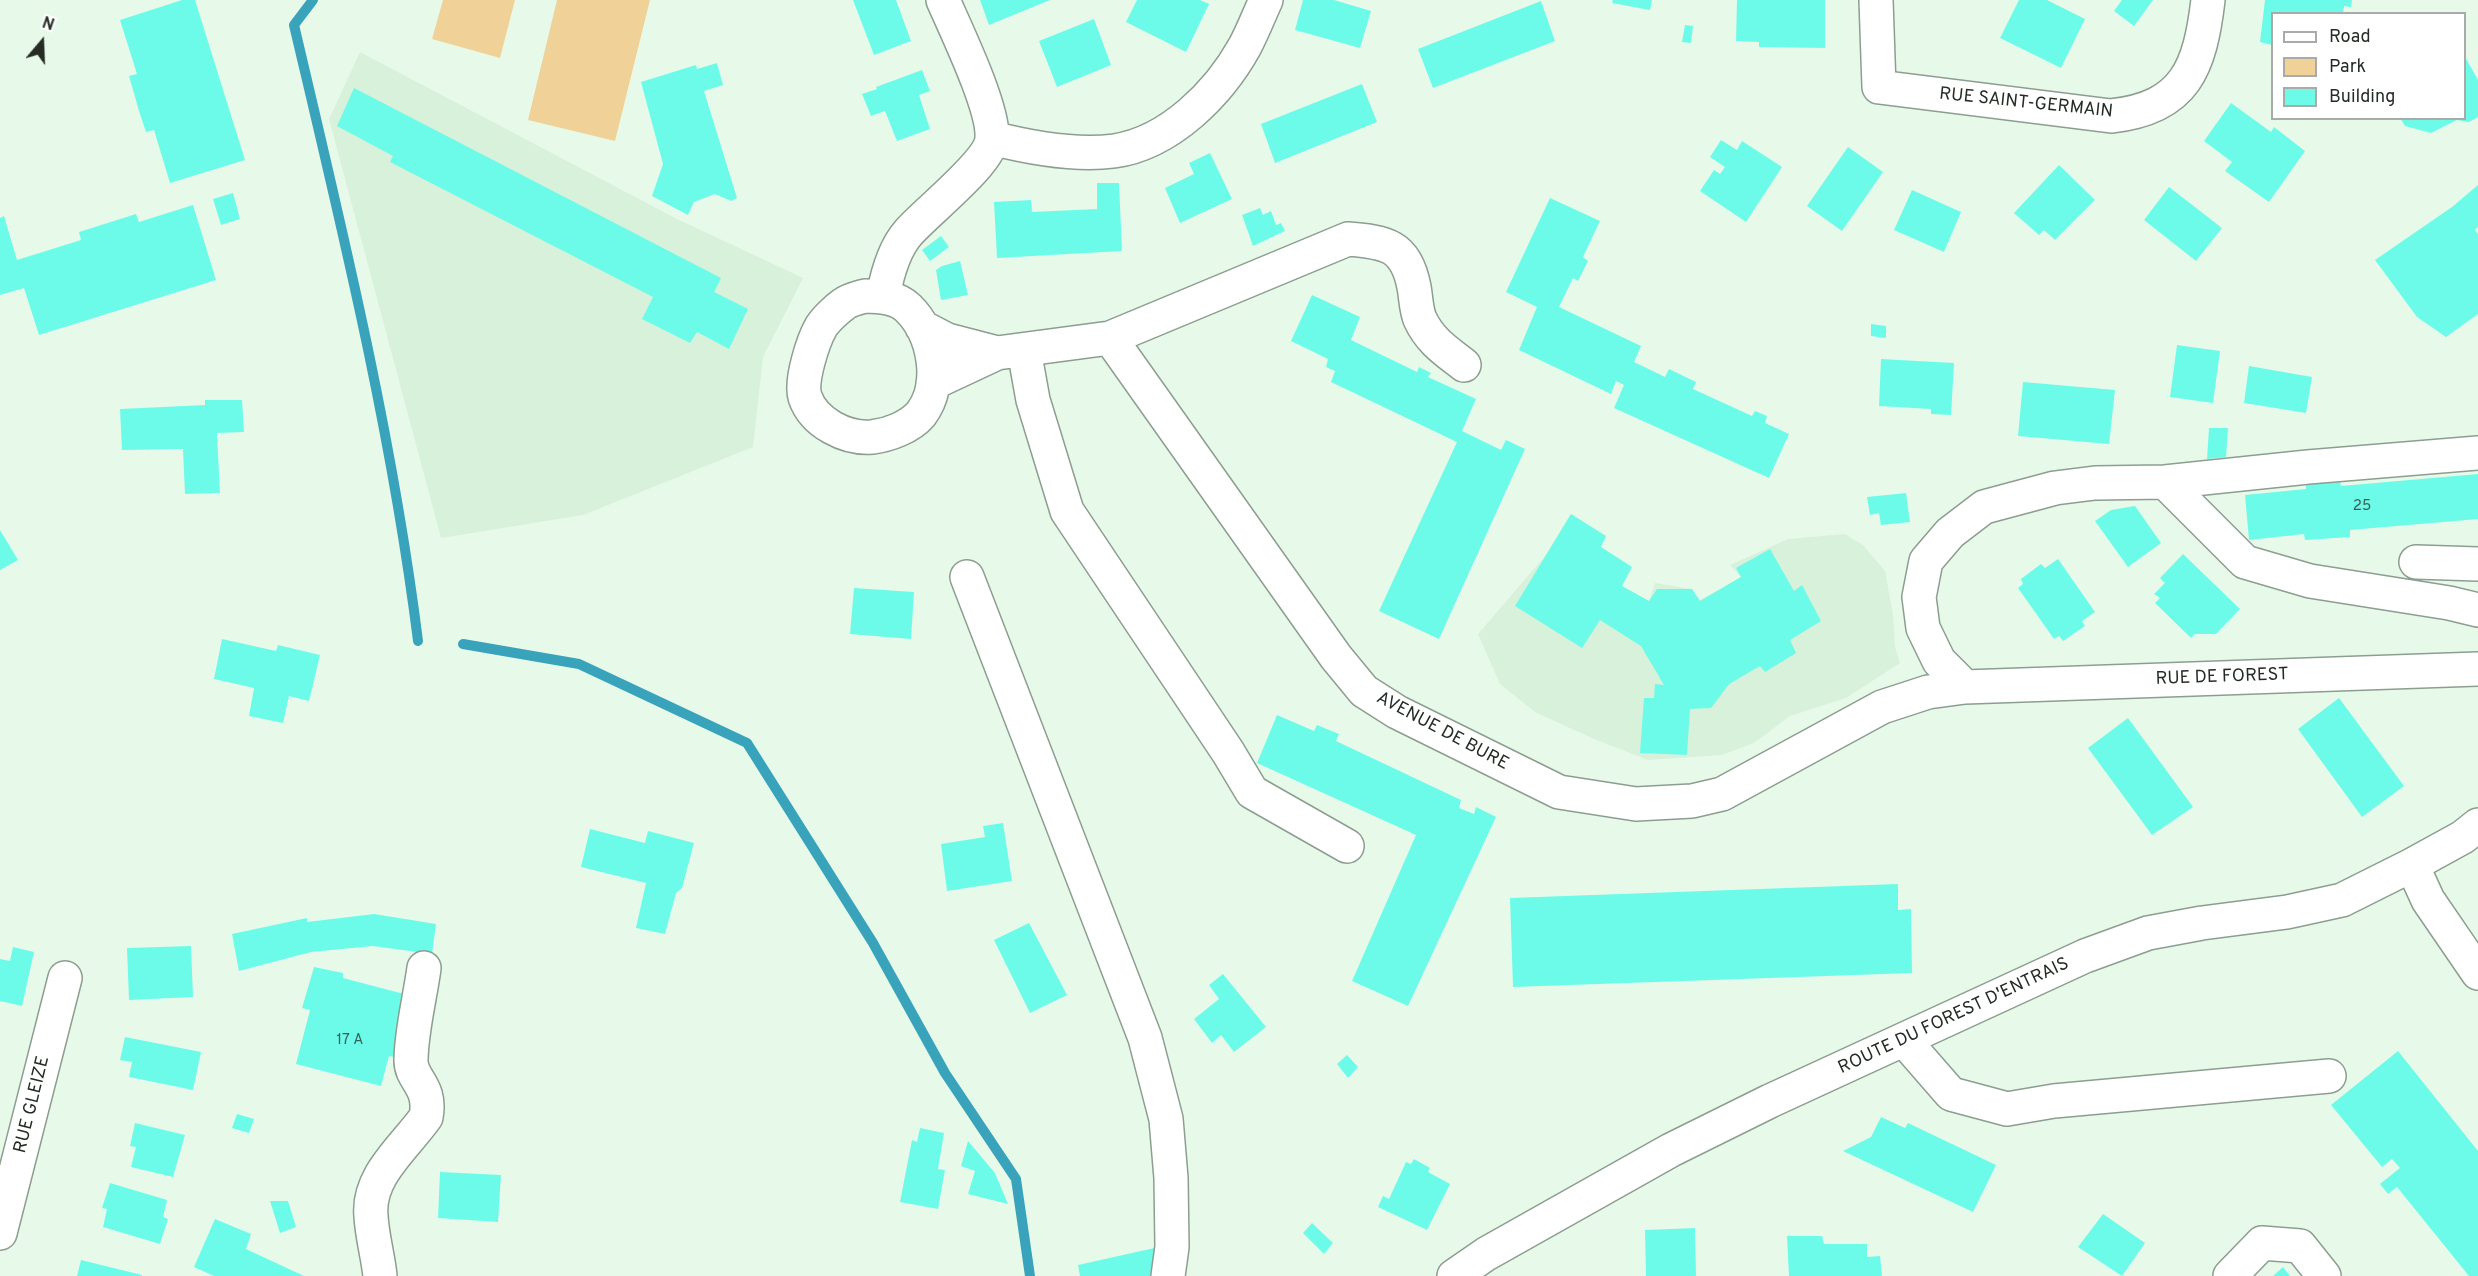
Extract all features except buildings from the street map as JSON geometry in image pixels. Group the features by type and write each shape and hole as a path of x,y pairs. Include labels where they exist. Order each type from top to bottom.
{"street":[{"path":"883,296 895,256 907,234 980,160 987,152 992,138 984,99 943,0"},
{"path":"992,138 1043,149 1080,152 1115,150 1143,143 1193,111 1223,79 1245,46 1266,0"},
{"name":"RUE SAINT-GERMAIN","path":"1876,0 1879,87 2111,116 2131,114 2158,104 2180,87 2192,70 2204,39 2208,0"},
{"path":"933,383 1010,352 1110,338 1348,238 1380,242 1403,255 1413,282 1419,317 1434,342 1464,365"},
{"path":"865,296 883,296 907,307 922,327 932,356 933,383 920,415 906,426 871,437 851,435 832,428 817,416 805,396 806,375 812,350 822,325 845,302 865,296"},
{"path":"922,327 946,340 1010,352"},
{"name":"AVENUE DE BURE","path":"1110,338 1336,657 1364,691 1396,712 1559,792 1636,804 1692,801 1722,794 1882,707 1928,692 1965,687"},
{"path":"1010,352 1033,400 1067,511 1228,752 1252,792 1347,846"},
{"path":"1965,687 1939,661 1923,628 1919,597 1926,561 1950,533 1984,507 2055,488 2095,483 2165,482 2478,453"},
{"path":"2165,482 2245,562 2310,581 2450,603 2478,610"},
{"path":"2416,562 2478,564"},
{"path":"967,577 1145,1038 1166,1119 1171,1178 1172,1235 1168,1276"},
{"name":"RUE DE FOREST","path":"1965,687 2478,669"},
{"name":"ROUTE DU FOREST D'ENTRAIS","path":"1459,1275 1486,1254 1671,1150 1770,1101 2085,956 2148,933 2202,923 2287,912 2342,900 2463,837 2478,825"},
{"path":"2412,865 2428,900 2478,973"},
{"path":"380,1276 370,1215 373,1192 381,1174 426,1117 428,1106 426,1094 411,1063 424,968"},
{"name":"RUE GLEIZE","path":"0,1233 65,978"},
{"path":"1905,1040 1951,1094 2007,1109 2054,1101 2329,1076"},
{"path":"2230,1276 2262,1243 2300,1246 2324,1276"}],"shaded area":[{"path":"360,52 677,219 803,278 763,357 753,447 583,515 441,538 329,119"},
{"path":"1571,514 1606,536 1601,547 1632,567 1622,586 1649,601 1655,583 1692,589 1700,600 1741,577 1730,565 1788,539 1845,534 1863,545 1885,571 1893,615 1895,647 1900,663 1846,698 1790,716 1754,743 1722,755 1648,760 1594,739 1535,712 1500,684 1478,634 1545,556"}],"green space":[{"path":"443,0 515,0 500,58 432,39"},
{"path":"557,0 650,0 615,141 528,120"}],"waterway":[{"path":"313,0 294,25 380,408 418,641"},
{"path":"463,644 579,664 747,743 873,943 945,1073 1016,1179 1030,1276"}]}
